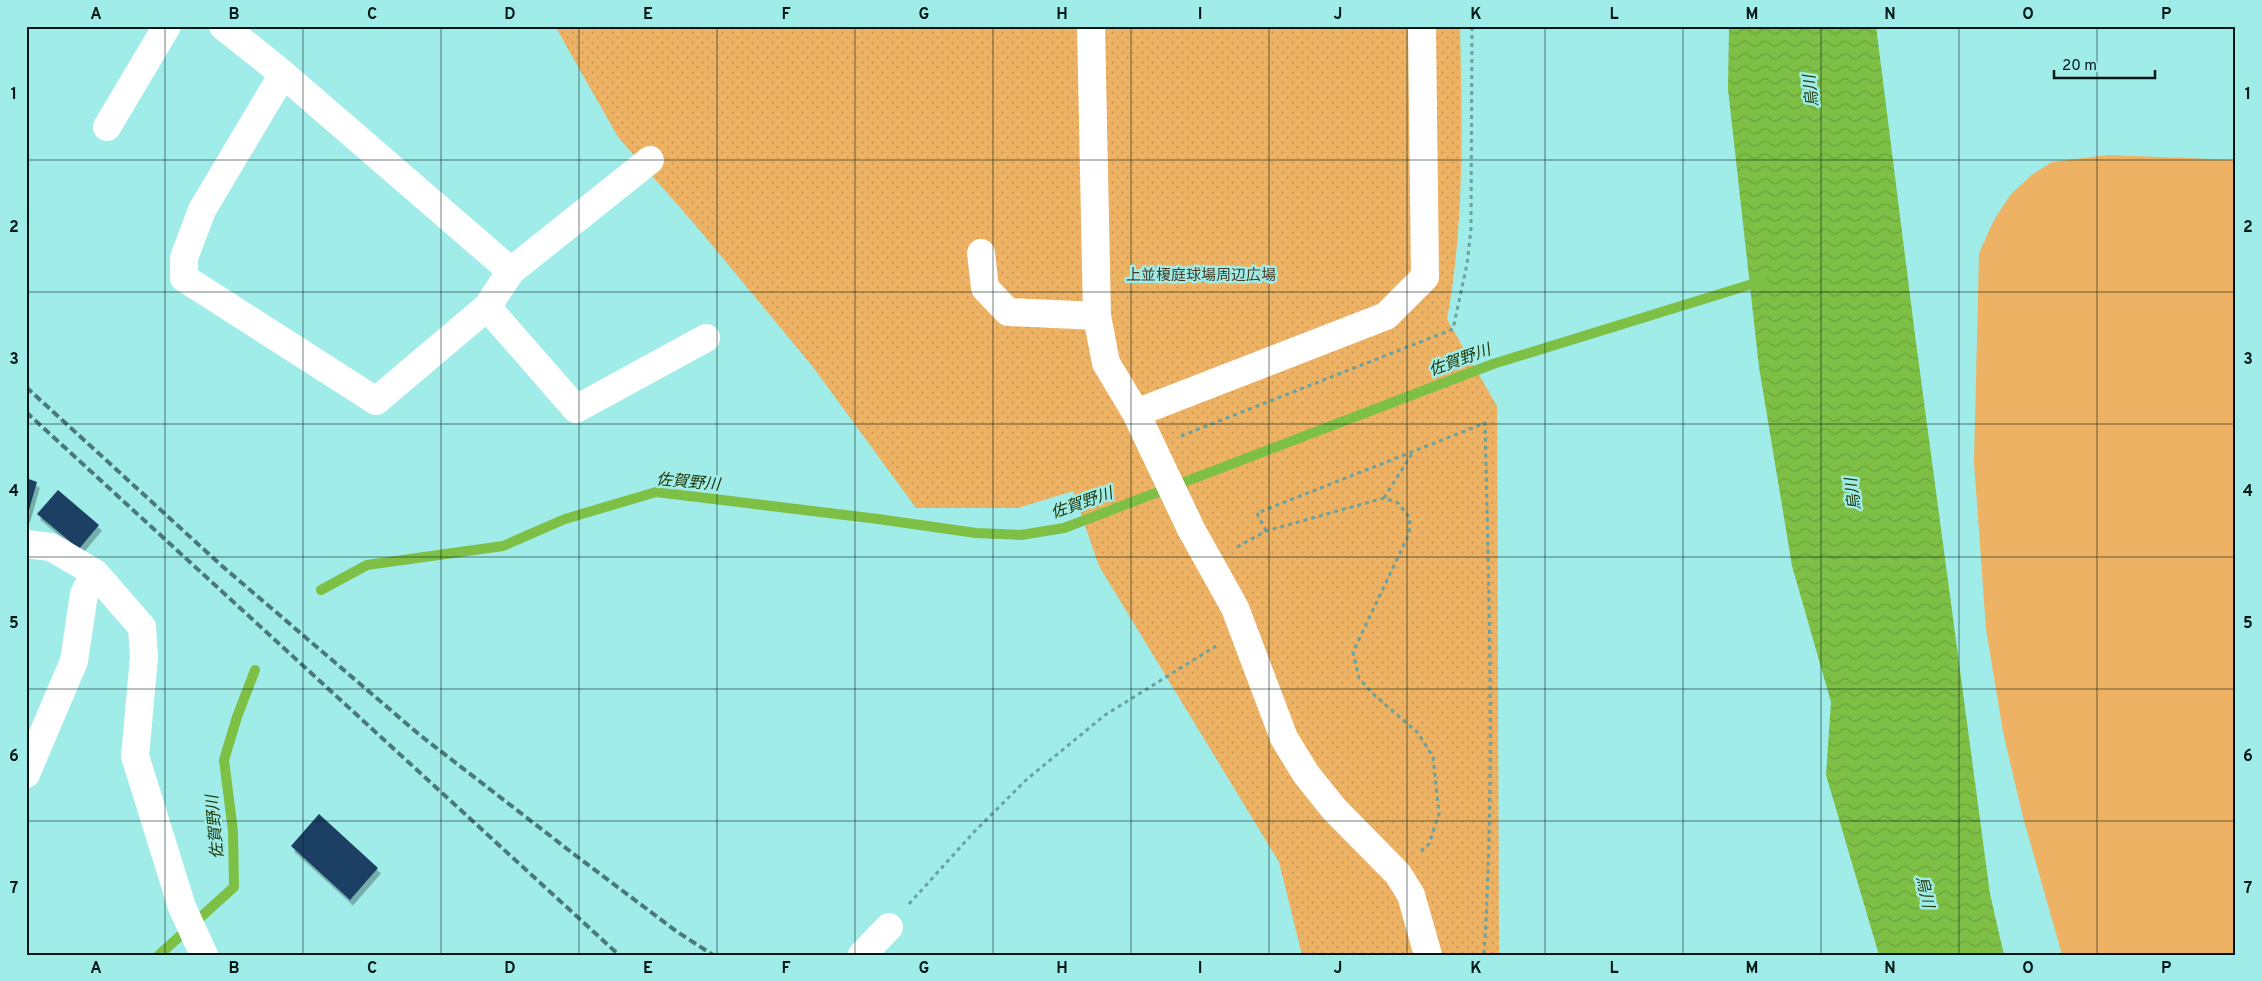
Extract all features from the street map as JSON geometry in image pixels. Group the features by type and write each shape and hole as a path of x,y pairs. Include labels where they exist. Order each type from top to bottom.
{"street":[{"path":"107,128 167,26"},
{"path":"223,26 283,74 511,271"},
{"path":"1091,26 1096,316 1106,363 1136,413 1190,529 1235,608 1284,738 1306,774 1334,809 1398,874 1411,894 1428,955"},
{"path":"1136,413 1386,316 1425,277 1422,26"},
{"path":"283,74 202,210 184,258 184,278 376,401 487,308 511,271 650,160"},
{"path":"981,253 985,288 1008,312 1096,316"},
{"path":"487,308 576,409 706,338"},
{"path":"26,544 51,547 95,573 142,627 144,657 135,756 182,907 204,955"},
{"path":"26,774 74,660 84,594 95,573"},
{"path":"862,955 889,927"}],"path":[{"path":"1266,531 1258,513 1485,424 1490,710 1488,890 1484,955"},
{"path":"1384,498 1414,452"},
{"path":"1209,562 1266,531 1384,498 1398,503 1410,518 1408,534 1353,652 1359,678 1371,692 1418,733 1433,757 1439,814 1429,844 1398,874"},
{"path":"889,927 974,832 1026,780 1105,715 1242,629"}],"green space":[{"name":"上並榎庭球場周辺広場","path":"555,26 1460,26 1462,136 1460,210 1453,283 1447,319 1497,406 1499,955 1302,955 1279,862 1099,566 1073,491 1018,508 916,508 813,367 697,227 618,137"},
{"path":"2108,155 2236,160 2236,955 2062,955 2023,817 2003,732 1986,629 1974,462 1979,253 1994,220 2011,194 2033,174 2052,162"}],"water":[{"name":"烏川","path":"1729,26 1876,26 1915,335 1990,894 2004,955 1879,955 1826,775 1831,702 1792,566 1759,367 1728,89"}],"building":[{"path":"26,478 37,482 27,517 26,517"},
{"path":"58,490 99,525 79,549 37,514"},
{"path":"319,814 378,868 350,900 291,846"}],"waterway":[{"name":"佐賀野川","path":"321,590 367,565 503,546 565,519 656,492 976,533 1021,535 1064,528 1493,364 1762,281"},
{"name":"佐賀野川","path":"159,955 234,887 233,831 224,760 237,717 255,670"}],"railway":[{"path":"26,387 222,566 421,736 676,931 713,955"},
{"path":"26,412 619,955"}]}
